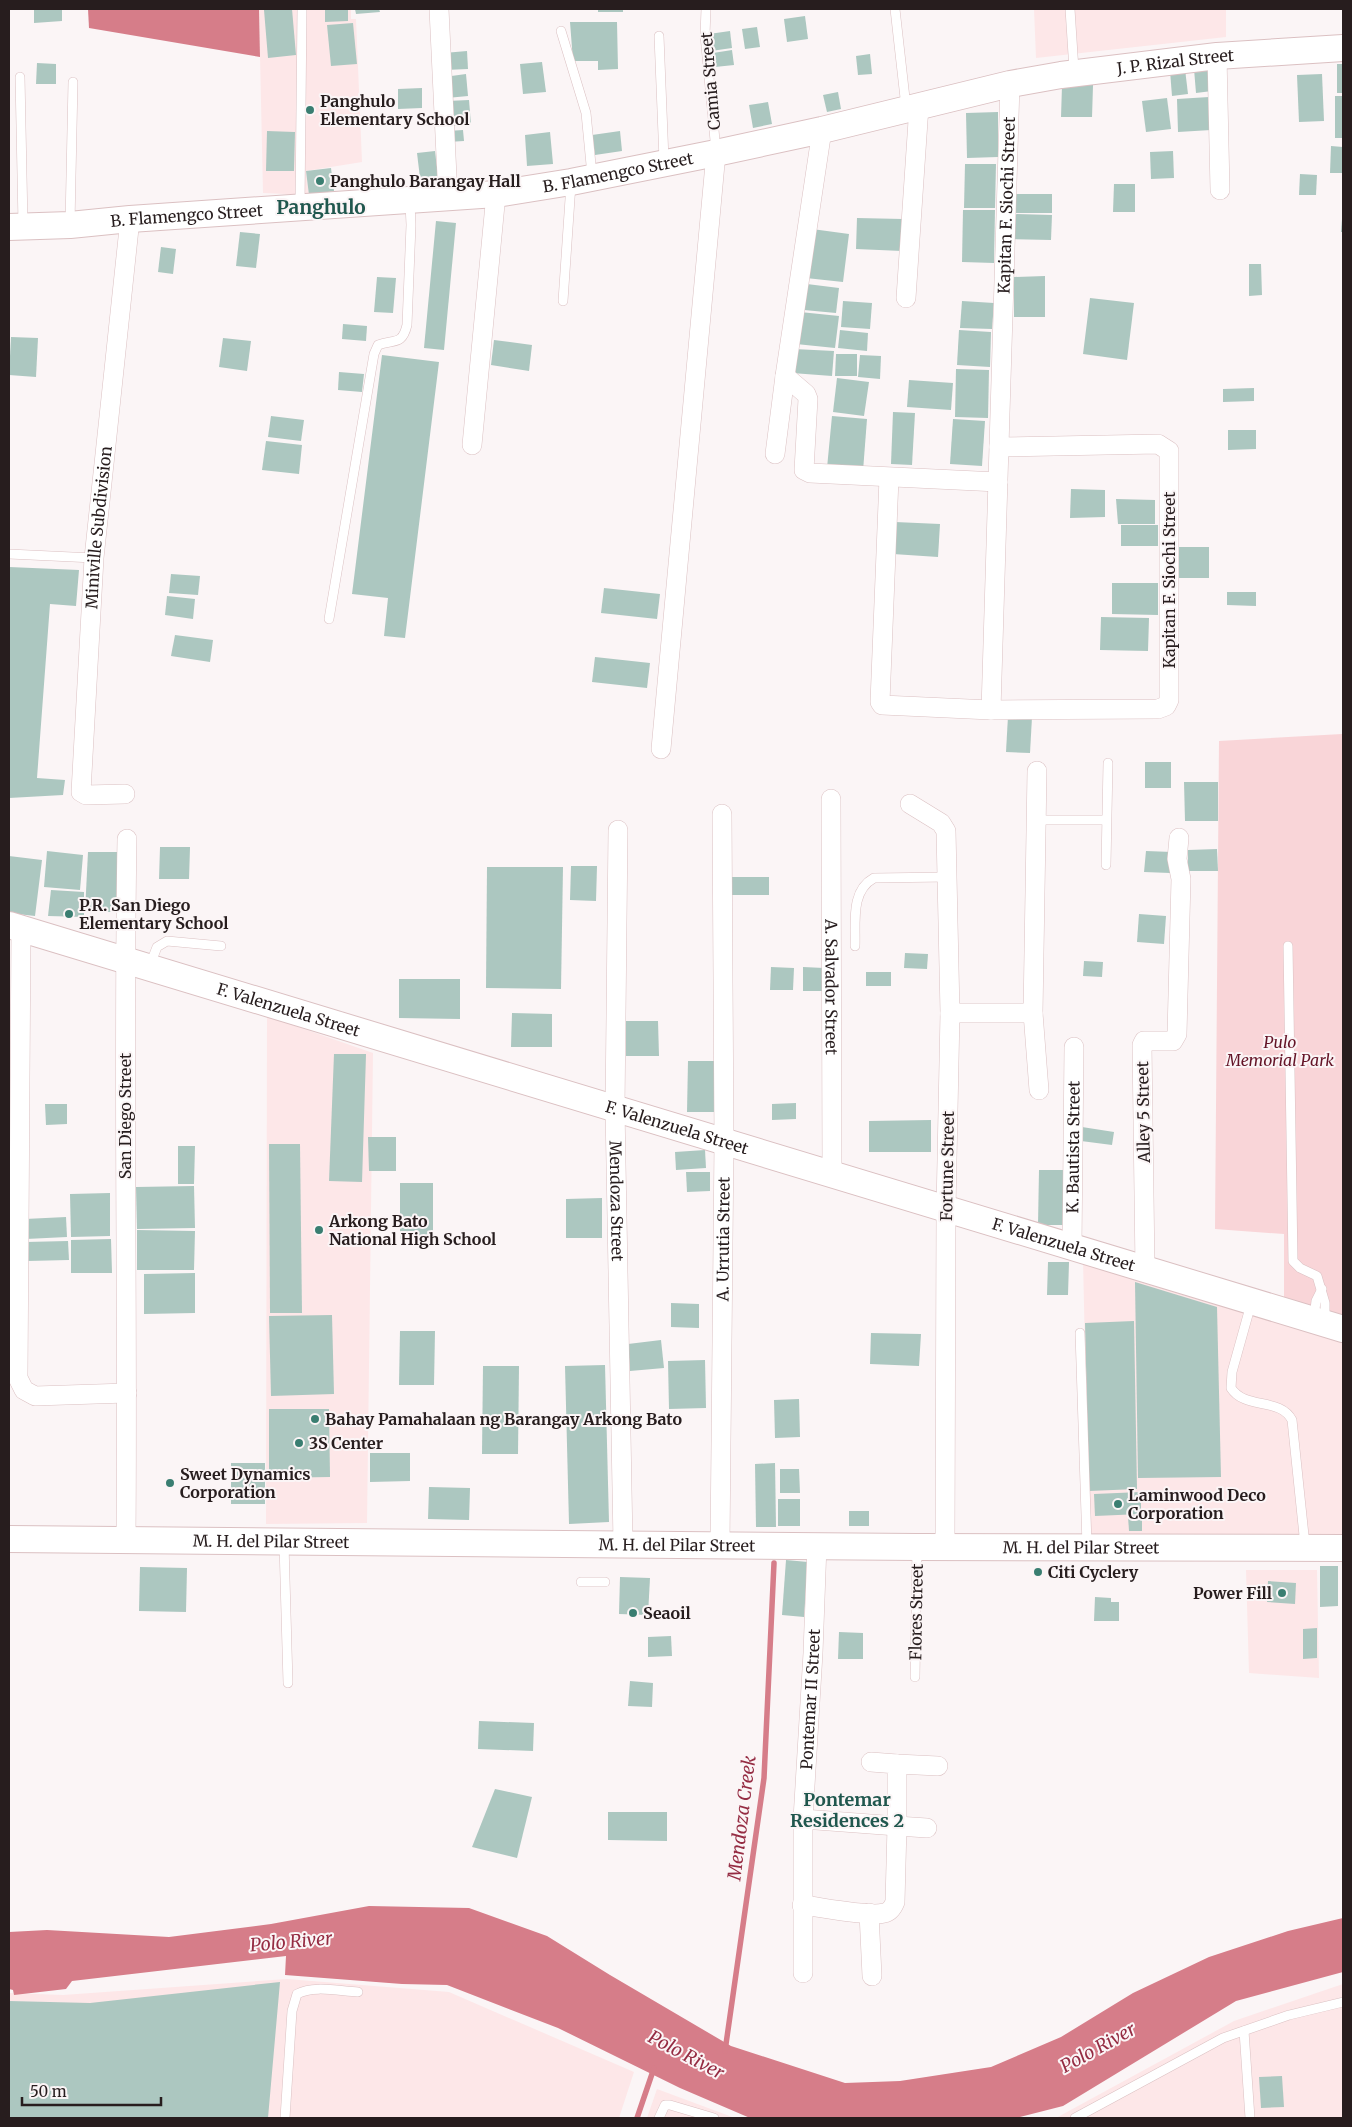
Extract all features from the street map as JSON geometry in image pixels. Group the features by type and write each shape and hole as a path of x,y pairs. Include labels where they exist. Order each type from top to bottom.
{"main road":[{"name":"J. P. Rizal Street","path":"1010,84 1075,73 1217,56 1343,48"},
{"name":"B. Flamengco Street","path":"16,227 70,225 130,219 496,194 581,180 716,153 822,130 1010,84"},
{"name":"F. Valenzuela Street","path":"15,927 1327,1324"},
{"name":"M. H. del Pilar Street","path":"9,1539 917,1547 1343,1548"}],"street":[{"path":"439,9 448,198"},
{"path":"1217,56 1220,190"},
{"name":"Kapitan F. Siochi Street","path":"991,710 1010,84"},
{"path":"906,298 913,108"},
{"path":"775,454 822,130"},
{"path":"662,750 716,153"},
{"path":"472,445 496,194"},
{"name":"Miniville Subdivision","path":"125,794 86,795 81,792 94,558 130,219"},
{"path":"785,376 806,394 808,399 804,470 806,473 998,482"},
{"name":"Kapitan F. Siochi Street","path":"889,478 880,702 886,706 991,710 1158,709 1166,706 1169,700 1170,451 1158,444 999,447"},
{"path":"1037,772 1034,1013 1039,1090"},
{"name":"A. Salvador Street","path":"831,799 832,1174"},
{"name":"Fortune Street","path":"910,804 944,827 946,831 950,1013 946,1209 945,1547"},
{"name":"A. Urrutia Street","path":"720,1544 724,1142 722,814"},
{"name":"Mendoza Street","path":"618,830 615,1109 622,1544"},
{"name":"Alley 5 Street","path":"1145,1269 1142,1045 1144,1041 1173,1041 1177,1034 1181,879 1177,859 1179,838"},
{"name":"San Diego Street","path":"126,1540 127,1393 137,964 127,839"},
{"path":"15,927 18,1378 24,1390 35,1396 127,1393"},
{"path":"950,1013 1034,1013"},
{"name":"K. Bautista Street","path":"1072,1247 1074,1047"},
{"name":"Pontemar II Street","path":"803,1974 804,1818 817,1545"},
{"path":"871,1762 938,1766"},
{"path":"802,1905 869,1913 886,1913 893,1907 895,1902 898,1764"},
{"path":"804,1818 927,1828"},
{"path":"869,1913 872,1976"}],"lane":[{"path":"300,208 302,9"},
{"name":"Camia Street","path":"706,9 705,35 716,153"},
{"path":"895,9 903,94 913,108"},
{"path":"1070,9 1075,73"},
{"path":"561,31 586,113 581,180 562,301"},
{"path":"660,36 664,163"},
{"path":"16,227 20,77"},
{"path":"70,225 73,82"},
{"path":"329,618 374,354 378,345 400,340 405,335 407,325 411,225 410,200"},
{"path":"9,554 94,558"},
{"path":"1106,865 1108,763"},
{"path":"1036,820 1106,820"},
{"path":"855,946 856,901 860,889 867,881 874,878 947,877"},
{"path":"137,964 166,941 221,946"},
{"path":"1288,946 1293,1261 1300,1268 1317,1276 1325,1303 1327,1324"},
{"path":"1252,1302 1232,1372 1231,1388 1241,1399 1284,1411 1292,1420 1305,1548"},
{"path":"1080,1333 1087,1546"},
{"path":"284,1541 288,1683"},
{"name":"Flores Street","path":"916,1677 917,1547"},
{"path":"581,1582 604,1582"},
{"path":"284,2118 292,2011 297,1994 313,1990 358,1992"},
{"path":"1075,2118 1201,2048 1289,2015 1343,2002"},
{"path":"1244,2031 1250,2118"},
{"path":"659,2118 662,2108 670,2104 714,2118"}],"shaded area":[{"name":"Panghulo Elementary School","path":"259,9 351,9 351,19 356,19 362,162 306,171 309,195 263,193"},
{"path":"1034,9 1226,9 1226,37 1036,58"},
{"name":"Arkong Bato National High School","path":"267,1016 373,1053 367,1523 266,1524"},
{"path":"1083,1259 1343,1342 1343,1537 1089,1534"},
{"path":"1246,1570 1317,1570 1319,1678 1249,1673"},
{"path":"287,1979 449,1992 634,2072 619,2118 9,2118 9,1993 63,1995"},
{"path":"1343,1984 1343,2118 1056,2118 1234,2021"},
{"path":"657,2089 735,2118 647,2118"}],"green space":[{"name":"Pulo Memorial Park","path":"1342,734 1343,1320 1284,1303 1284,1234 1215,1229 1219,741"}],"water":[{"path":"88,9 259,9 260,57 89,28"},
{"name":"Polo River","path":"369,1906 469,1908 547,1936 731,2046 845,2083 900,2081 991,2067 1061,2037 1133,1993 1209,1957 1288,1931 1343,1918 1343,1972 1236,2001 1063,2106 1016,2118 750,2118 680,2088 558,2028 447,1985 402,1984 285,1975 286,1956 72,1981 66,1989 14,1995 13,1990 9,1989 9,1932 47,1930 169,1937 271,1924"}],"building":[{"path":"34,9 62,9 62,21 34,23"},
{"path":"292,9 296,55 268,58 264,10"},
{"path":"325,9 348,9 348,21 325,22"},
{"path":"355,9 379,9 380,12 356,14"},
{"path":"598,9 623,9 623,12 598,12"},
{"path":"805,16 808,39 787,42 784,19"},
{"path":"570,22 617,22 618,69 598,70 598,61 573,61"},
{"path":"353,23 357,64 331,66 327,25"},
{"path":"757,27 760,47 745,49 742,29"},
{"path":"730,31 732,48 711,51 709,34"},
{"path":"732,50 734,65 715,67 713,53"},
{"path":"467,51 468,69 445,70 444,53"},
{"path":"870,54 872,74 858,75 856,56"},
{"path":"542,62 546,92 523,94 520,64"},
{"path":"37,63 56,64 56,84 36,84"},
{"path":"1337,64 1343,64 1343,93 1337,93"},
{"path":"1209,67 1212,91 1196,93 1194,69"},
{"path":"1185,69 1188,94 1172,96 1170,71"},
{"path":"466,74 468,96 447,98 444,77"},
{"path":"1322,74 1324,121 1299,122 1297,75"},
{"path":"1062,85 1093,85 1092,117 1061,117"},
{"path":"422,88 422,108 398,109 398,89"},
{"path":"838,92 841,109 827,112 823,95"},
{"path":"1335,96 1343,96 1343,138 1335,138"},
{"path":"1209,97 1211,130 1178,132 1177,99"},
{"path":"1167,98 1171,129 1146,132 1142,101"},
{"path":"469,100 471,125 449,126 447,101"},
{"path":"768,102 772,124 753,128 749,105"},
{"path":"998,112 998,157 967,158 966,113"},
{"path":"463,130 464,141 448,142 447,131"},
{"path":"267,131 295,132 294,171 266,171"},
{"path":"620,131 622,151 595,155 592,135"},
{"path":"550,132 553,164 527,166 525,135"},
{"path":"1331,146 1343,147 1343,173 1330,173"},
{"path":"435,151 438,176 420,178 417,153"},
{"path":"1173,151 1174,178 1151,179 1150,152"},
{"path":"965,164 996,164 995,208 964,208"},
{"name":"Panghulo Barangay Hall","path":"331,168 334,191 309,195 306,171"},
{"path":"1300,174 1317,175 1316,195 1299,195"},
{"path":"1114,184 1135,184 1135,212 1113,212"},
{"path":"1014,194 1052,194 1052,213 1014,213"},
{"path":"963,210 995,210 994,263 962,262"},
{"path":"1011,214 1052,215 1051,240 1010,239"},
{"path":"857,218 903,219 902,251 856,249"},
{"path":"1342,219 1343,232 1341,232"},
{"path":"436,221 456,223 444,350 424,348"},
{"path":"812,229 849,234 843,282 806,278"},
{"path":"240,232 260,234 256,268 236,266"},
{"path":"161,247 176,249 173,274 158,272"},
{"path":"1249,264 1261,264 1262,295 1249,296"},
{"path":"1045,276 1045,317 1014,317 1014,277"},
{"path":"377,277 396,278 393,313 374,312"},
{"path":"807,284 839,288 836,313 804,310"},
{"path":"1090,298 1134,303 1127,360 1083,354"},
{"path":"843,301 872,303 870,329 841,327"},
{"path":"962,301 994,303 992,329 960,328"},
{"path":"800,312 839,316 835,348 796,344"},
{"path":"343,324 367,326 366,341 342,339"},
{"path":"840,330 868,333 867,351 838,348"},
{"path":"959,330 991,332 990,367 957,365"},
{"path":"11,337 38,338 36,377 9,375"},
{"path":"223,338 251,341 247,371 219,367"},
{"path":"494,340 532,345 529,371 491,365"},
{"path":"794,349 834,351 832,376 792,373"},
{"path":"836,354 857,354 857,376 835,376"},
{"path":"382,355 439,362 405,638 384,636 388,598 352,594"},
{"path":"860,355 881,356 880,379 858,377"},
{"path":"956,369 989,370 988,418 955,417"},
{"path":"339,372 364,374 362,392 338,390"},
{"path":"837,378 869,382 864,416 833,412"},
{"path":"909,380 953,383 951,410 907,407"},
{"path":"1254,388 1254,401 1223,402 1223,389"},
{"path":"893,412 915,413 912,465 891,464"},
{"path":"271,416 304,420 301,441 268,437"},
{"path":"832,416 867,419 863,471 827,468"},
{"path":"953,419 985,421 982,466 950,464"},
{"path":"1228,430 1256,430 1256,449 1228,450"},
{"path":"266,441 302,445 299,474 262,470"},
{"path":"1071,489 1105,490 1105,517 1070,518"},
{"path":"1116,499 1155,500 1155,524 1118,524"},
{"path":"895,522 940,524 938,557 893,554"},
{"path":"1121,525 1158,525 1158,546 1121,546"},
{"path":"1177,547 1209,547 1209,578 1176,578"},
{"path":"9,567 79,570 76,606 50,604 37,778 65,780 63,795 9,798"},
{"path":"171,574 200,576 198,595 169,593"},
{"path":"1112,583 1158,583 1158,615 1112,614"},
{"path":"604,588 660,594 657,619 601,613"},
{"path":"1227,592 1256,592 1256,606 1227,605"},
{"path":"167,596 195,599 193,619 165,615"},
{"path":"1101,617 1149,618 1148,651 1100,650"},
{"path":"175,635 213,640 210,662 171,656"},
{"path":"595,657 650,663 647,688 592,682"},
{"path":"1008,716 1032,717 1030,753 1006,752"},
{"path":"1145,762 1171,762 1171,788 1145,788"},
{"path":"1184,782 1218,782 1218,821 1185,821"},
{"path":"160,847 190,847 189,879 159,879"},
{"path":"1217,849 1218,871 1188,871 1188,850"},
{"path":"47,851 83,855 80,890 44,887"},
{"path":"1146,851 1172,852 1170,873 1144,872"},
{"path":"88,852 120,852 119,912 85,912"},
{"path":"9,856 42,860 35,916 9,913"},
{"path":"571,866 597,866 596,901 570,900"},
{"path":"487,867 563,867 561,989 486,988"},
{"path":"727,877 769,877 769,895 727,895"},
{"path":"51,890 84,892 84,917 48,916"},
{"path":"1139,914 1166,916 1164,944 1137,942"},
{"path":"905,953 928,954 927,969 904,968"},
{"path":"1084,961 1103,962 1102,977 1083,976"},
{"path":"771,967 794,968 793,990 770,990"},
{"path":"803,967 824,968 824,991 803,991"},
{"path":"866,972 891,972 891,986 866,986"},
{"path":"399,979 460,979 460,1019 399,1018"},
{"path":"512,1013 552,1014 552,1047 511,1047"},
{"path":"626,1021 658,1021 659,1056 626,1056"},
{"path":"334,1054 366,1054 362,1182 329,1181"},
{"path":"688,1061 715,1061 714,1112 687,1112"},
{"path":"796,1103 796,1119 772,1120 772,1104"},
{"path":"45,1104 67,1104 67,1124 46,1125"},
{"path":"931,1120 931,1152 869,1152 869,1121"},
{"path":"1082,1127 1114,1132 1112,1145 1081,1141"},
{"path":"368,1137 396,1137 396,1171 369,1171"},
{"path":"269,1144 300,1144 302,1313 270,1313"},
{"path":"178,1146 195,1146 194,1184 178,1184"},
{"path":"705,1150 706,1168 676,1170 675,1152"},
{"path":"1039,1170 1063,1170 1063,1225 1038,1225"},
{"path":"686,1172 710,1172 710,1191 687,1192"},
{"path":"400,1183 433,1183 433,1239 400,1239"},
{"path":"194,1186 195,1228 137,1229 136,1187"},
{"path":"110,1193 110,1236 71,1237 70,1194"},
{"path":"602,1198 602,1238 566,1238 566,1199"},
{"path":"66,1217 67,1237 26,1239 25,1219"},
{"path":"137,1230 195,1231 194,1270 137,1270"},
{"path":"111,1239 112,1273 71,1273 71,1240"},
{"path":"68,1241 69,1260 27,1261 26,1242"},
{"path":"1048,1262 1069,1262 1068,1295 1047,1295"},
{"path":"195,1273 195,1313 144,1314 144,1274"},
{"path":"1135,1282 1217,1307 1221,1477 1138,1478"},
{"path":"671,1303 699,1304 699,1328 671,1327"},
{"path":"332,1315 334,1394 271,1396 269,1316"},
{"path":"1134,1321 1137,1489 1089,1491 1085,1323"},
{"path":"400,1331 435,1331 434,1385 399,1385"},
{"path":"871,1333 921,1334 919,1366 870,1364"},
{"path":"661,1340 664,1368 630,1371 628,1344"},
{"path":"705,1360 706,1408 669,1409 668,1361"},
{"path":"605,1365 609,1522 569,1524 565,1366"},
{"path":"483,1366 519,1366 518,1454 482,1454"},
{"path":"799,1399 800,1437 775,1438 774,1400"},
{"name":"3S Center","path":"269,1409 329,1409 330,1477 269,1478"},
{"path":"370,1453 410,1453 410,1481 370,1482"},
{"path":"231,1463 265,1463 265,1504 231,1504"},
{"path":"775,1463 776,1527 756,1527 755,1464"},
{"path":"780,1469 799,1469 800,1493 780,1493"},
{"path":"429,1487 470,1488 469,1520 428,1519"},
{"name":"Laminwood Deco Corporation","path":"1141,1492 1141,1514 1095,1516 1094,1494"},
{"path":"778,1499 800,1499 800,1526 778,1526"},
{"path":"849,1511 869,1511 869,1526 849,1526"},
{"path":"1142,1515 1142,1531 1129,1531 1128,1516"},
{"path":"786,1560 808,1562 804,1617 782,1615"},
{"path":"1320,1566 1338,1566 1338,1606 1320,1607"},
{"path":"140,1567 187,1568 186,1612 139,1611"},
{"path":"620,1577 650,1578 648,1615 619,1614"},
{"name":"Power Fill","path":"1268,1581 1296,1583 1295,1604 1267,1602"},
{"path":"1095,1597 1111,1598 1111,1602 1119,1602 1119,1621 1094,1621"},
{"path":"1317,1628 1317,1658 1303,1659 1303,1629"},
{"path":"839,1632 863,1633 863,1659 838,1659"},
{"path":"671,1636 672,1656 648,1657 648,1637"},
{"path":"630,1681 653,1683 652,1707 628,1706"},
{"path":"479,1721 534,1723 533,1751 478,1749"},
{"path":"495,1789 532,1797 517,1858 472,1847"},
{"path":"608,1812 667,1812 667,1841 608,1840"},
{"path":"280,1982 268,2118 9,2118 9,2001 90,2003"},
{"path":"1282,2076 1284,2107 1261,2108 1259,2077"}],"waterway":[{"name":"Mendoza Creek","path":"725,2051 764,1778 774,1563"},
{"path":"637,2118 654,2068"}],"place":[{"name":"Panghulo Elementary School","path":"310,110"},
{"name":"Panghulo Barangay Hall","path":"320,181"},
{"name":"P.R. San Diego Elementary School","path":"69,914"},
{"name":"Arkong Bato National High School","path":"319,1230"},
{"name":"Bahay Pamahalaan ng Barangay Arkong Bato","path":"315,1419"},
{"name":"3S Center","path":"299,1443"},
{"name":"Sweet Dynamics Corporation","path":"170,1483"},
{"name":"Laminwood Deco Corporation","path":"1118,1504"},
{"name":"Citi Cyclery","path":"1038,1572"},
{"name":"Power Fill","path":"1282,1593"},
{"name":"Seaoil","path":"633,1613"}],"district":[{"name":"Panghulo","path":"321,207"},
{"name":"Pontemar Residences 2","path":"847,1810"}]}
